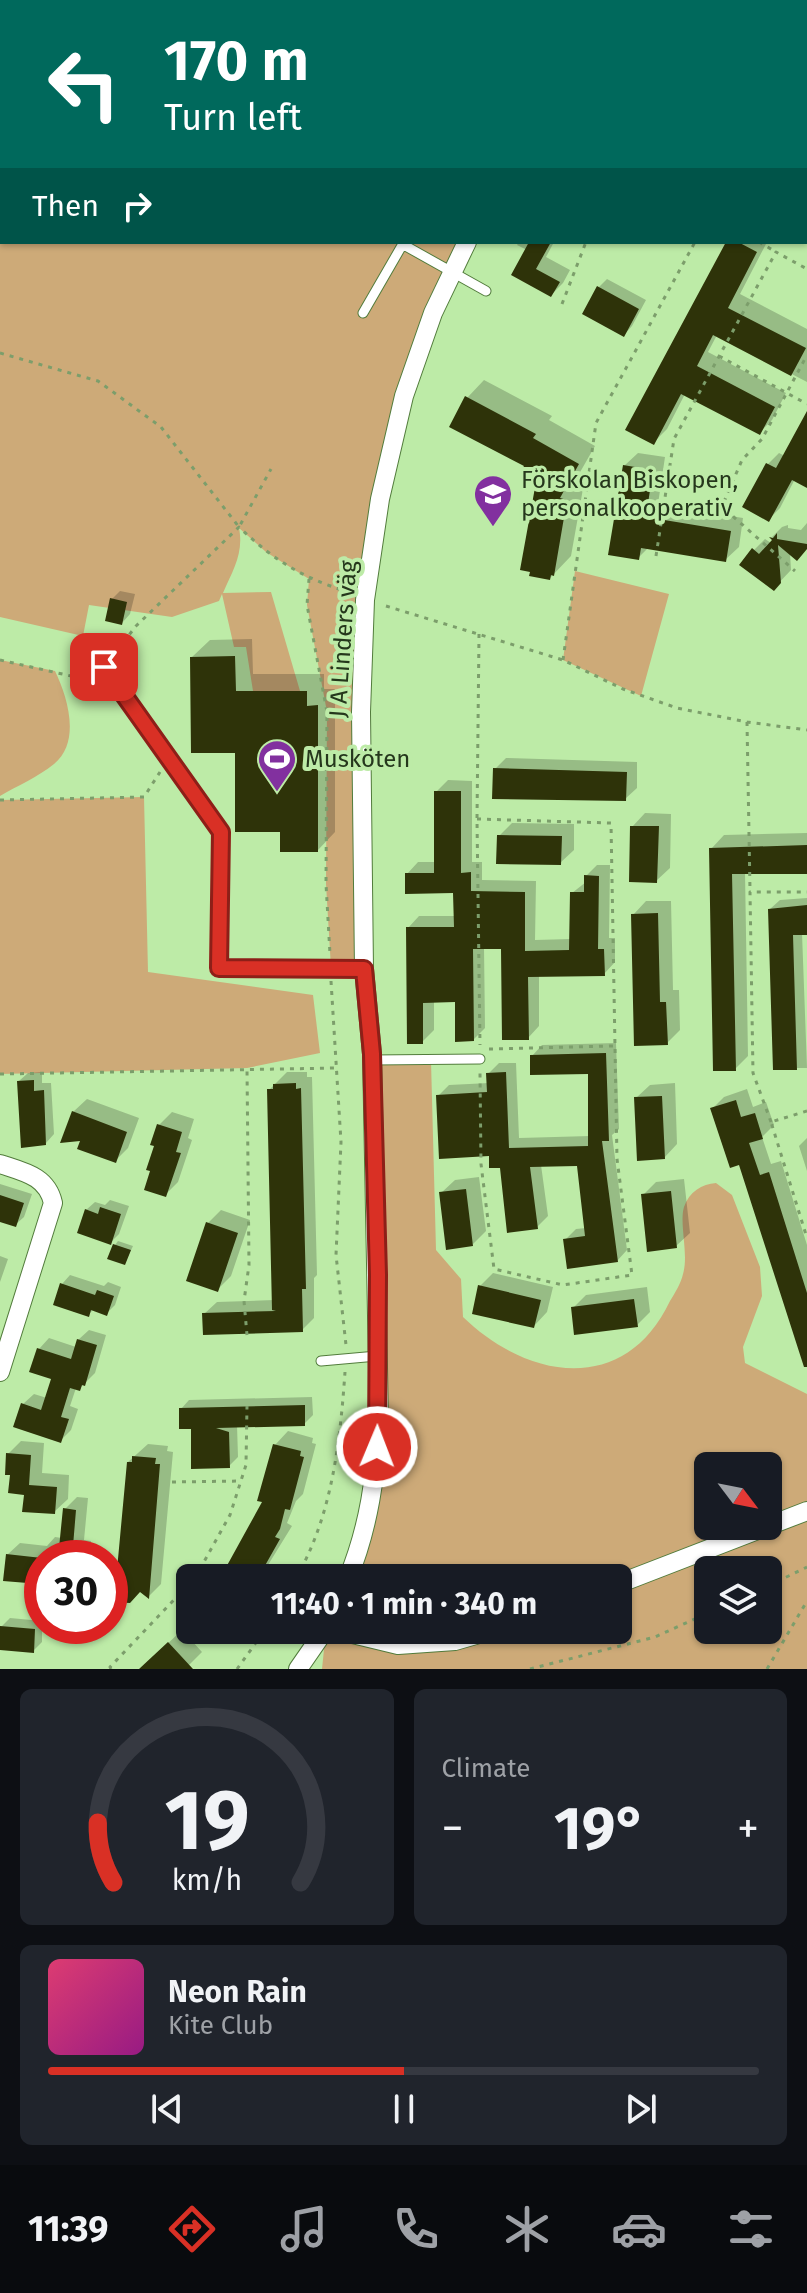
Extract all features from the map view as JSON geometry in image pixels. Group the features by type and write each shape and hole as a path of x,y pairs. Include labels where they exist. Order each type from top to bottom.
{"street":[{"name":"J A Linders väg","path":"352,1564 367,1518 376,1474 379,1420 372,1060 364,969 361,712 365,600 380,499 404,396 451,271 466,244"},
{"path":"0,1164 35,1176 50,1192 53,1203 0,1372"},
{"path":"632,1579 807,1511"},
{"path":"298,1669 315,1644"}],"lane":[{"path":"363,313 402,244"},
{"path":"405,244 486,291"},
{"path":"104,667 221,832 219,968 364,969"},
{"path":"372,1060 480,1059"},
{"path":"321,1361 377,1356"}],"path":[{"path":"562,304 585,244"},
{"path":"563,660 596,423 694,244"},
{"path":"762,244 807,269"},
{"path":"656,556 674,439 776,252"},
{"path":"0,353 98,381 161,427 239,527 266,552 309,579 348,592"},
{"path":"720,511 742,460 762,439 807,355"},
{"path":"719,356 807,404"},
{"path":"0,660 80,678 104,667 136,626 239,527 271,469"},
{"path":"664,505 728,512 795,571"},
{"path":"304,1564 332,1488 346,1359 336,1255 341,1142 326,884 327,712 307,605 309,579"},
{"path":"386,606 563,660 623,689 677,708 807,730"},
{"path":"479,634 477,819 480,1050 613,1046"},
{"path":"747,722 753,1073 807,1238"},
{"path":"0,800 144,797 169,759"},
{"path":"477,819 611,823 617,1159 632,1275 563,1285 494,1269 481,1164 480,1059"},
{"path":"750,892 807,892"},
{"path":"247,1068 249,1265 244,1301 247,1335"},
{"path":"0,1074 336,1068"},
{"path":"771,1122 807,1111"},
{"path":"203,1564 230,1515 246,1465 247,1406"},
{"path":"172,1482 241,1481"},
{"path":"782,1579 807,1567"},
{"path":"111,1668 176,1598"},
{"path":"767,1669 807,1601"},
{"path":"530,1669 655,1637 694,1619"},
{"path":"245,1669 239,1667 255,1644"}],"shaded area":[{"path":"0,244 466,244 404,396 365,600 364,969 331,968 326,884 327,712 307,605 309,579 266,552 239,528 239,553 223,593 271,592 300,691 253,691 246,647 234,647 222,594 219,601 172,617 89,605 83,636 0,617"},
{"path":"575,571 669,594 641,696 563,660"},
{"path":"0,660 55,671 68,706 70,732 62,755 54,764 0,796"},
{"path":"144,797 148,972 313,995 320,1053 247,1068 0,1074 0,800"},
{"path":"372,1060 431,1061 436,1250 461,1279 463,1317 516,1354 545,1365 574,1368 602,1364 628,1352 651,1332 681,1281 685,1266 683,1214 689,1197 701,1187 716,1183 732,1195 760,1267 762,1296 743,1347 745,1363 807,1394 807,1669 322,1669 325,1644 632,1644 632,1564 352,1564 371,1504"}],"building":[{"path":"528,244 550,244 536,269 560,282 551,297 511,275"},
{"path":"725,244 742,244 757,252 728,308 806,348 791,376 713,335 697,366 775,407 760,435 681,394 654,445 625,430"},
{"path":"597,286 639,309 624,337 582,314"},
{"path":"465,396 536,434 533,438 579,464 560,498 567,500 554,576 551,575 550,580 529,576 530,572 520,570 536,482 520,473 524,466 449,427"},
{"path":"807,411 807,488 792,480 769,522 742,507 766,463 776,468"},
{"path":"623,465 653,470 646,517 731,531 726,562 641,548 639,560 608,555"},
{"path":"777,533 777,539 807,544 807,549 797,561 778,545 781,583 774,591 739,565 752,548 759,554 772,540 769,537 773,538"},
{"path":"110,598 127,602 122,625 105,621"},
{"name":"Musköten","path":"235,656 236,691 307,691 307,706 318,705 318,852 280,852 280,832 235,832 235,753 191,753 190,657"},
{"path":"493,768 627,772 626,801 492,799"},
{"path":"434,791 461,791 461,873 471,872 471,891 525,892 525,951 569,950 570,892 584,892 584,875 599,876 598,949 604,949 605,976 528,977 529,1040 502,1040 501,949 473,949 474,1041 455,1042 455,1002 423,1003 423,1044 407,1044 406,927 454,927 453,893 405,894 405,873 434,873"},
{"path":"630,826 659,826 657,883 629,882"},
{"path":"497,835 562,836 561,865 496,864"},
{"path":"807,845 807,874 732,874 736,1071 713,1071 709,848"},
{"path":"807,905 807,935 793,935 797,1070 773,1070 768,909"},
{"path":"658,913 660,1002 666,1002 668,1045 634,1046 631,914"},
{"path":"606,1053 609,1141 602,1141 618,1262 567,1269 563,1239 585,1236 577,1166 530,1167 538,1229 507,1233 500,1168 489,1168 489,1156 439,1159 436,1095 487,1092 486,1073 506,1072 509,1148 588,1146 588,1074 530,1075 530,1055"},
{"path":"34,1080 34,1091 44,1090 46,1145 21,1148 17,1081"},
{"path":"296,1083 296,1089 301,1088 306,1289 302,1289 303,1332 203,1335 202,1313 276,1311 272,1310 267,1089 273,1089 273,1084"},
{"path":"662,1096 665,1159 637,1161 634,1097"},
{"path":"736,1100 741,1117 755,1113 763,1139 749,1143 760,1175 769,1172 807,1293 807,1367 804,1367 739,1165 730,1168 710,1108"},
{"path":"72,1111 127,1132 116,1163 77,1149 80,1141 60,1143"},
{"path":"157,1124 182,1132 176,1152 181,1153 166,1197 144,1190 150,1171 146,1170 154,1146 150,1145"},
{"path":"466,1189 473,1246 446,1250 439,1192"},
{"path":"671,1191 677,1248 647,1252 641,1194"},
{"path":"0,1195 24,1203 16,1227 0,1222"},
{"path":"100,1207 121,1214 111,1245 77,1233 85,1209 98,1214"},
{"path":"206,1222 238,1233 218,1292 186,1281"},
{"path":"113,1244 131,1250 125,1265 107,1259"},
{"path":"60,1283 95,1295 97,1290 114,1296 107,1316 91,1310 89,1317 53,1305"},
{"path":"478,1285 541,1300 534,1328 472,1314"},
{"path":"634,1299 638,1327 574,1335 571,1307"},
{"path":"77,1339 97,1345 85,1386 82,1385 80,1391 70,1388 61,1417 69,1419 61,1443 13,1427 21,1403 41,1410 51,1379 29,1372 37,1348 71,1359"},
{"path":"305,1405 305,1426 216,1428 229,1432 230,1468 191,1469 191,1429 179,1429 179,1408"},
{"path":"273,1444 301,1451 300,1456 304,1457 290,1510 285,1509 275,1537 280,1539 266,1564 228,1564 262,1502 257,1501"},
{"path":"6,1453 31,1455 29,1485 57,1487 55,1514 22,1512 24,1495 8,1493 10,1475 5,1475"},
{"path":"132,1456 156,1458 155,1464 160,1464 149,1599 140,1592 130,1603 128,1540 120,1540 127,1462 132,1462"},
{"path":"63,1508 76,1510 74,1540 60,1540"},
{"path":"6,1554 24,1556 24,1583 3,1581"},
{"path":"0,1626 24,1628 24,1644 34,1644 34,1653 0,1650"},
{"path":"168,1642 193,1669 139,1669"}],"place":[{"name":"Förskolan Biskopen, personalkooperativ","path":"493,528"},
{"name":"Musköten","path":"277,793"}],"route":[{"path":"104,667 221,832 219,968 364,969 372,1054 378,1275 377,1447"}]}
